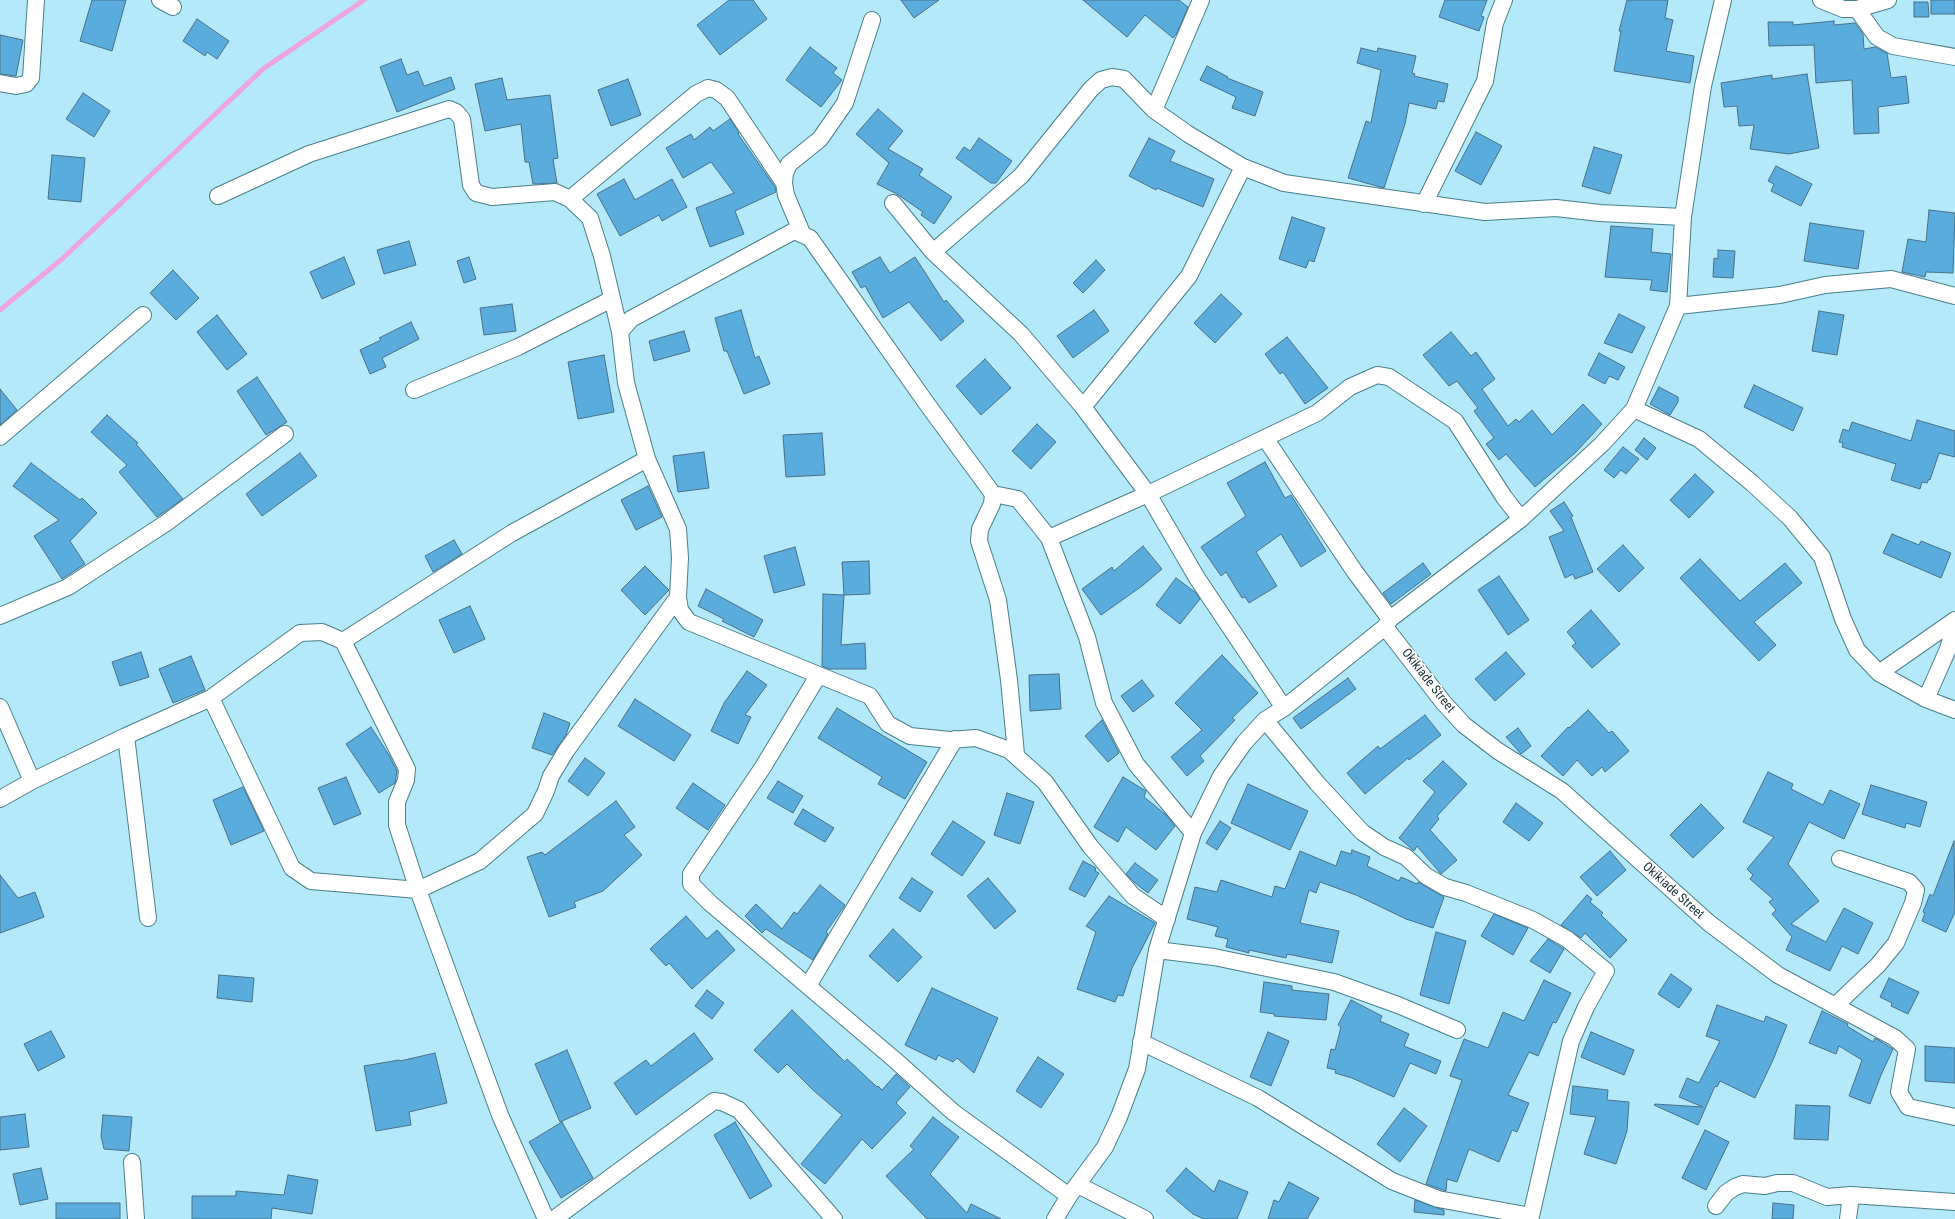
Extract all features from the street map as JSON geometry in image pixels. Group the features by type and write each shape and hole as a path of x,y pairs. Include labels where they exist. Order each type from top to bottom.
{"street":[{"path":"0,84 16,86 26,84 31,78 36,0"},
{"path":"1154,110 1201,0"},
{"path":"1424,204 1485,81 1495,23 1504,0"},
{"path":"1055,1219 1106,1146 1119,1117 1137,1069 1157,950 1193,833 1222,776 1244,743 1265,720 1284,708 1388,623 1521,519 1602,444 1634,409 1678,306 1683,217 1703,86 1723,0"},
{"path":"1820,0 1843,9 1856,9 1888,0"},
{"path":"1856,9 1877,37 1893,46 1955,57"},
{"path":"802,233 786,195 784,183 785,173 789,164 820,139 845,103 872,20"},
{"path":"933,252 1021,176 1092,89 1101,80 1112,77 1124,79 1154,110 1188,134 1243,167 1284,182 1485,212 1556,208 1600,213 1683,217"},
{"path":"570,198 696,94 708,88 716,90 727,98 784,183"},
{"path":"218,196 309,154 449,109 456,112 462,119 471,185 476,193 492,197 555,192 570,198 590,218 602,256 620,332 626,383 647,459 678,529 680,558 678,597 680,610 689,622 870,696 888,724 910,736 955,739 976,738 1016,754 1045,782 1090,846 1132,896 1167,919"},
{"path":"1083,407 1189,276 1243,167"},
{"path":"893,203 933,252 1021,334 1083,407 1148,494 1197,578 1284,708"},
{"path":"620,332 631,319 794,231 802,233 810,238 927,404 993,494 992,504 980,529 979,541 998,600 1009,680 1016,754"},
{"path":"1678,306 1780,295 1825,286 1891,279 1955,296"},
{"path":"414,390 518,347 612,299"},
{"path":"0,438 143,315"},
{"path":"1049,538 1148,494 1317,413 1350,387 1377,375 1389,377 1422,397 1456,421 1504,497 1521,519"},
{"path":"1634,409 1699,439 1752,483 1790,518 1822,557 1843,619 1857,650 1879,673 1926,699 1955,710"},
{"path":"0,616 68,587 166,523 284,434"},
{"name":"Okikiade Street","path":"1265,438 1388,623 1443,702 1464,725 1498,751 1562,791 1709,923 1778,975 1836,1005 1894,1038 1907,1049 1899,1092 1908,1107 1955,1116"},
{"path":"343,641 512,533 647,459"},
{"path":"993,494 1012,496 1018,499 1049,538 1087,636 1104,702 1136,764 1193,833"},
{"path":"211,698 292,868 311,881 418,890 480,861 535,814 546,792 551,776 566,751 678,597"},
{"path":"1879,673 1955,620"},
{"path":"1926,699 1948,648 1955,625"},
{"path":"0,799 32,781 126,736 211,698 300,633 322,632 343,641 407,769 406,780 397,802 397,825 418,890 500,1115 546,1219"},
{"path":"818,676 763,767 692,874 691,884 953,1112 1074,1190 1145,1219"},
{"path":"0,707 32,781"},
{"path":"1141,1042 1258,1098 1392,1181 1438,1199 1530,1218 1571,1041 1586,1006 1606,971 1567,939 1533,920 1466,893 1445,887 1426,876 1406,857 1384,847 1362,832 1317,783 1265,720"},
{"path":"126,736 148,918"},
{"path":"808,986 955,739"},
{"path":"1836,1005 1878,965 1896,943 1913,904 1916,890 1909,882 1840,859"},
{"path":"1157,950 1214,957 1334,982 1398,1005 1457,1030"},
{"path":"554,1219 714,1101 722,1102 739,1110 833,1219"},
{"path":"132,1162 136,1219"},
{"path":"1716,1206 1726,1193 1735,1187 1743,1184 1755,1186 1777,1183 1792,1183 1827,1197 1851,1195 1955,1202"},
{"path":"1848,1219 1851,1195"}],"building":[{"path":"92,0 126,0 112,51 80,41"},
{"path":"729,0 753,0 767,19 720,55 697,25"},
{"path":"901,0 939,0 914,18"},
{"path":"1083,0 1179,0 1188,7 1177,33 1173,38 1145,15 1127,37"},
{"path":"1445,0 1487,0 1481,16 1484,17 1479,31 1439,17"},
{"path":"1627,0 1668,0 1665,18 1673,20 1666,51 1694,56 1690,83 1614,71 1621,31 1619,31"},
{"path":"1931,0 1955,0 1955,14 1931,14"},
{"path":"1914,2 1928,2 1929,17 1914,17"},
{"path":"197,19 229,41 217,59 207,52 205,56 183,41"},
{"path":"1834,21 1834,25 1855,23 1863,34 1864,49 1875,47 1887,53 1891,78 1906,76 1909,103 1878,107 1879,133 1854,134 1852,80 1816,83 1814,45 1769,46 1768,22 1793,22 1793,25"},
{"path":"0,35 23,40 16,76 0,74"},
{"path":"810,47 837,68 833,73 842,80 821,107 786,80"},
{"path":"1361,48 1377,52 1378,48 1416,56 1412,73 1415,74 1414,76 1448,84 1444,102 1438,101 1436,109 1409,103 1405,124 1384,188 1348,178 1366,121 1371,123 1381,70 1357,63"},
{"path":"401,59 407,75 418,71 424,86 451,77 455,89 397,112 380,67"},
{"path":"1207,66 1228,77 1227,78 1263,92 1255,116 1232,108 1236,97 1200,80"},
{"path":"1807,74 1819,148 1789,154 1750,149 1754,125 1739,126 1737,106 1724,107 1721,83 1772,75 1772,79"},
{"path":"502,78 507,100 550,95 558,158 553,159 557,183 533,184 529,162 525,162 521,124 485,131 475,84"},
{"path":"628,79 641,115 611,126 598,90"},
{"path":"83,93 110,111 94,137 66,119"},
{"path":"878,109 903,131 888,149 923,169 919,175 952,197 934,224 921,215 923,212 897,194 877,184 889,163 856,134"},
{"path":"730,119 739,133 738,134 775,187 776,192 735,211 744,234 710,247 696,208 734,193 711,162 683,178 666,148 691,134 694,140 710,127 713,131"},
{"path":"1476,132 1502,146 1481,185 1455,171"},
{"path":"979,138 1012,161 996,183 991,183 956,158 964,147 970,151"},
{"path":"1149,138 1175,151 1170,161 1214,179 1203,207 1157,188 1156,190 1129,176"},
{"path":"1594,147 1622,155 1610,194 1582,186"},
{"path":"52,155 85,158 81,202 48,199"},
{"path":"1776,166 1812,184 1801,206 1771,191 1774,184 1768,181"},
{"path":"624,179 635,200 672,179 687,207 662,221 659,215 620,236 597,194"},
{"path":"1929,210 1955,213 1953,273 1926,272 1925,277 1902,272 1908,239 1926,242"},
{"path":"1292,217 1325,228 1314,262 1309,260 1306,268 1279,259"},
{"path":"1810,223 1864,231 1858,269 1804,261"},
{"path":"1611,226 1653,229 1651,252 1671,254 1667,292 1650,290 1652,280 1605,277"},
{"path":"409,241 416,265 384,274 377,250"},
{"path":"1718,250 1735,251 1733,278 1713,277 1714,258 1718,259"},
{"path":"344,257 355,284 322,299 310,272"},
{"path":"469,257 476,279 464,283 457,261"},
{"path":"880,257 890,273 915,257 944,302 946,300 964,321 941,341 909,302 883,318 865,286 861,288 852,272"},
{"path":"1096,260 1105,270 1083,293 1073,283"},
{"path":"173,270 199,298 176,320 150,293"},
{"path":"1221,294 1242,314 1215,343 1194,323"},
{"path":"512,304 516,331 484,335 480,308"},
{"path":"741,310 755,358 759,356 770,384 744,394 727,351 724,351 715,318"},
{"path":"1094,310 1109,331 1073,358 1057,336"},
{"path":"1819,311 1844,315 1837,355 1812,351"},
{"path":"1619,314 1645,327 1632,353 1604,343"},
{"path":"217,315 247,354 227,370 197,332"},
{"path":"411,322 419,339 382,358 386,367 370,374 360,350 381,340 379,338"},
{"path":"684,331 690,351 654,361 649,341"},
{"path":"1451,332 1471,356 1476,352 1495,379 1482,389 1508,426 1516,419 1519,422 1532,410 1552,435 1583,404 1602,424 1575,453 1535,487 1506,454 1499,460 1486,444 1494,438 1474,411 1478,408 1457,381 1449,386 1423,355"},
{"path":"1287,337 1328,388 1305,404 1283,372 1280,374 1265,354"},
{"path":"1599,353 1625,367 1618,380 1609,376 1605,384 1588,375"},
{"path":"604,355 614,412 578,419 568,362"},
{"path":"985,359 1011,388 981,415 956,386"},
{"path":"257,377 287,422 266,435 237,391"},
{"path":"1754,385 1803,408 1793,431 1744,407"},
{"path":"1659,387 1678,397 1678,402 1670,415 1650,404"},
{"path":"0,389 17,410 0,425"},
{"path":"107,415 138,443 136,444 183,499 157,517 119,472 127,465 91,432"},
{"path":"1917,420 1955,431 1955,457 1939,453 1930,480 1929,479 1927,483 1922,482 1920,489 1891,480 1896,464 1842,447 1843,443 1839,442 1843,429 1849,431 1852,422 1911,441"},
{"path":"1037,424 1056,442 1031,469 1012,451"},
{"path":"822,433 825,475 786,477 783,435"},
{"path":"1644,438 1656,448 1647,460 1635,450"},
{"path":"1623,447 1639,459 1626,474 1621,470 1614,478 1604,470"},
{"path":"704,452 709,488 678,492 673,456"},
{"path":"300,453 317,476 262,516 246,494"},
{"path":"1265,462 1285,498 1291,495 1326,551 1301,567 1281,534 1256,552 1277,586 1249,603 1245,597 1242,598 1226,572 1221,576 1201,547 1246,516 1227,483"},
{"path":"31,463 80,500 82,498 97,513 70,541 85,564 62,579 34,536 59,520 13,486"},
{"path":"1695,474 1714,492 1689,518 1670,500"},
{"path":"648,486 662,517 636,530 621,500"},
{"path":"1564,502 1573,516 1571,517 1593,572 1575,579 1573,574 1565,578 1549,537 1564,531 1550,511"},
{"path":"1892,534 1919,545 1921,541 1951,553 1941,578 1883,553"},
{"path":"454,540 462,554 433,572 425,556"},
{"path":"1623,545 1644,568 1619,592 1597,569"},
{"path":"1143,546 1162,569 1142,586 1101,615 1082,589 1112,567 1114,571"},
{"path":"795,547 805,585 774,593 764,556"},
{"path":"1700,559 1740,601 1785,563 1802,583 1754,622 1776,645 1759,661 1680,578"},
{"path":"869,561 870,594 844,595 842,562"},
{"path":"1423,563 1431,574 1391,604 1383,593"},
{"path":"645,566 669,590 645,615 621,590"},
{"path":"1499,576 1529,620 1508,635 1478,590"},
{"path":"1176,578 1195,592 1200,599 1180,624 1156,605"},
{"path":"706,589 763,620 754,637 722,621 724,619 698,606"},
{"path":"823,594 844,595 841,645 865,643 866,669 829,669 822,666"},
{"path":"470,606 485,639 454,653 439,620"},
{"path":"1591,610 1620,644 1592,668 1572,646 1576,643 1567,632"},
{"path":"141,652 149,677 120,686 112,662"},
{"path":"1506,652 1525,674 1495,701 1475,679"},
{"path":"1222,655 1258,693 1232,718 1235,720 1200,756 1204,761 1187,776 1171,757 1202,730 1175,703"},
{"path":"191,656 205,690 173,703 159,669"},
{"path":"747,671 767,685 745,715 751,717 738,744 711,731 724,703"},
{"path":"1059,674 1061,709 1030,711 1029,675"},
{"path":"1348,678 1356,689 1301,729 1293,718"},
{"path":"1142,680 1154,696 1133,712 1121,696"},
{"path":"635,699 691,735 674,761 618,726"},
{"path":"837,708 927,762 905,799 878,784 882,777 818,738"},
{"path":"1588,710 1609,733 1612,731 1629,751 1605,772 1602,767 1592,776 1577,760 1563,776 1541,756 1568,727 1569,728"},
{"path":"544,713 570,723 566,735 552,755 532,748"},
{"path":"1425,715 1441,735 1409,760 1408,758 1365,794 1347,773 1378,746 1380,749"},
{"path":"1102,720 1119,753 1108,762 1085,736"},
{"path":"371,727 389,755 397,771 395,783 379,793 346,744"},
{"path":"1518,728 1531,746 1521,754 1506,737"},
{"path":"585,758 605,773 588,796 568,781"},
{"path":"1443,761 1467,784 1437,816 1439,819 1430,830 1457,860 1441,874 1417,846 1414,851 1399,838 1435,792 1423,781"},
{"path":"1768,772 1793,784 1791,789 1823,805 1830,790 1860,804 1844,839 1809,822 1788,864 1819,901 1791,924 1826,942 1844,908 1873,923 1858,954 1842,946 1830,971 1786,950 1792,937 1772,914 1776,910 1769,902 1773,899 1750,879 1753,875 1747,869 1774,837 1743,822"},
{"path":"346,777 361,814 334,825 318,788"},
{"path":"1123,777 1146,791 1144,797 1165,814 1175,826 1156,850 1126,827 1118,842 1094,827"},
{"path":"778,781 803,796 793,813 767,798"},
{"path":"693,783 725,805 708,830 676,808"},
{"path":"1248,784 1308,811 1290,850 1231,823"},
{"path":"1871,785 1927,802 1920,827 1906,823 1905,828 1862,814"},
{"path":"243,787 264,831 231,845 213,800"},
{"path":"1007,793 1034,802 1020,844 994,835"},
{"path":"616,801 635,827 624,835 642,855 603,891 574,902 576,907 549,917 527,857 542,852 545,855"},
{"path":"1516,803 1543,823 1529,841 1503,822"},
{"path":"1701,804 1724,828 1693,858 1670,835"},
{"path":"803,809 834,828 825,842 794,824"},
{"path":"953,821 985,842 962,876 931,854"},
{"path":"1220,821 1231,828 1217,850 1206,843"},
{"path":"1954,841 1955,912 1946,932 1922,921 1925,913 1923,912 1930,894 1933,896"},
{"path":"1352,850 1370,857 1367,866 1399,881 1401,877 1417,884 1418,882 1444,897 1433,928 1406,919 1356,895 1320,882 1316,893 1309,890 1300,923 1339,931 1332,963 1287,954 1286,958 1249,950 1249,953 1226,947 1228,939 1215,936 1218,927 1187,919 1195,887 1217,892 1221,880 1272,897 1275,886 1285,889 1300,851 1336,866 1341,851 1351,854"},
{"path":"1610,851 1626,870 1597,896 1580,877"},
{"path":"1083,861 1096,868 1095,871 1099,873 1085,897 1069,889"},
{"path":"1135,863 1158,880 1148,893 1126,874"},
{"path":"0,875 18,898 35,892 44,917 0,933"},
{"path":"912,878 933,892 920,912 899,898"},
{"path":"988,878 1016,911 995,929 967,896"},
{"path":"820,885 845,905 826,932 828,934 813,960 766,929 762,933 745,916 756,904 782,929 794,912 797,914"},
{"path":"1587,895 1592,899 1590,902 1603,913 1601,915 1627,940 1610,958 1585,933 1581,938 1561,925"},
{"path":"1109,896 1155,923 1132,968 1123,996 1118,995 1115,1002 1077,989 1096,932 1086,926"},
{"path":"1494,914 1528,928 1513,955 1481,936"},
{"path":"686,916 707,939 717,930 735,950 692,989 669,963 666,966 650,949"},
{"path":"893,929 922,957 898,982 869,956"},
{"path":"1436,932 1466,941 1449,1004 1420,995"},
{"path":"1548,939 1564,949 1550,973 1530,961"},
{"path":"1671,974 1692,989 1679,1008 1658,994"},
{"path":"219,975 254,978 252,1002 217,998"},
{"path":"1889,978 1919,992 1908,1014 1891,1006 1892,1003 1880,997"},
{"path":"1544,980 1571,993 1556,1023 1553,1022 1538,1056 1529,1052 1508,1095 1529,1103 1517,1132 1512,1130 1499,1162 1469,1149 1457,1182 1447,1179 1446,1191 1426,1184 1462,1080 1450,1076 1464,1039 1488,1048 1503,1012 1524,1021"},
{"path":"1264,982 1292,986 1292,990 1329,994 1326,1020 1274,1016 1275,1014 1260,1012"},
{"path":"932,988 998,1018 974,1073 957,1058 953,1062 938,1055 936,1060 905,1045"},
{"path":"707,990 724,1003 712,1019 695,1006"},
{"path":"1351,1000 1382,1016 1380,1021 1409,1034 1404,1046 1441,1061 1436,1074 1410,1063 1394,1097 1352,1078 1335,1073 1336,1070 1327,1068 1331,1049 1335,1050 1341,1027 1338,1025"},
{"path":"1717,1005 1764,1022 1766,1016 1787,1025 1773,1060 1755,1098 1720,1081 1717,1087 1715,1086 1698,1125 1654,1105 1703,1107 1679,1097 1687,1078 1699,1083 1720,1041 1706,1036"},
{"path":"792,1010 845,1062 847,1059 877,1087 878,1086 882,1090 896,1074 910,1087 896,1103 906,1113 872,1149 862,1139 825,1184 801,1164 842,1115 813,1090 787,1064 778,1073 754,1050"},
{"path":"1822,1011 1848,1024 1847,1026 1873,1042 1875,1038 1893,1049 1870,1104 1849,1096 1862,1060 1839,1046 1836,1054 1809,1043"},
{"path":"51,1031 65,1057 38,1071 24,1044"},
{"path":"1268,1032 1289,1041 1271,1086 1250,1077"},
{"path":"1591,1032 1634,1050 1624,1075 1581,1057"},
{"path":"694,1033 713,1059 636,1115 614,1083 646,1060 651,1066"},
{"path":"1925,1046 1955,1048 1955,1083 1925,1081"},
{"path":"567,1050 591,1108 560,1122 535,1064"},
{"path":"435,1053 447,1103 409,1112 411,1125 376,1131 364,1066 400,1061"},
{"path":"1038,1057 1064,1074 1041,1108 1016,1091"},
{"path":"1573,1086 1608,1090 1607,1100 1629,1102 1627,1131 1616,1164 1584,1154 1596,1117 1570,1114"},
{"path":"1796,1105 1830,1106 1828,1140 1794,1139"},
{"path":"1404,1108 1427,1126 1400,1162 1377,1144"},
{"path":"25,1114 29,1147 0,1150 0,1117"},
{"path":"103,1115 132,1117 129,1151 104,1149 101,1136"},
{"path":"933,1117 959,1137 930,1174 967,1213 971,1204 1001,1219 927,1219 886,1176 914,1149 910,1146"},
{"path":"562,1122 593,1178 561,1198 529,1142"},
{"path":"735,1122 772,1186 750,1199 714,1135"},
{"path":"1705,1130 1729,1142 1706,1190 1682,1178"},
{"path":"41,1168 48,1199 20,1205 13,1174"},
{"path":"1186,1168 1214,1192 1219,1180 1248,1192 1237,1219 1204,1219 1193,1214 1166,1191"},
{"path":"288,1175 318,1180 312,1214 272,1208 271,1219 192,1219 192,1196 236,1196 236,1191 284,1195"},
{"path":"1289,1182 1319,1198 1307,1219 1268,1219 1274,1200 1279,1202"},
{"path":"1415,1200 1444,1210 1444,1215 1414,1212"},
{"path":"56,1203 120,1203 120,1219 56,1219"},
{"path":"1773,1203 1794,1205 1793,1219 1772,1219"}],"waterway":[{"path":"0,310 62,259 263,69 364,0"}]}
